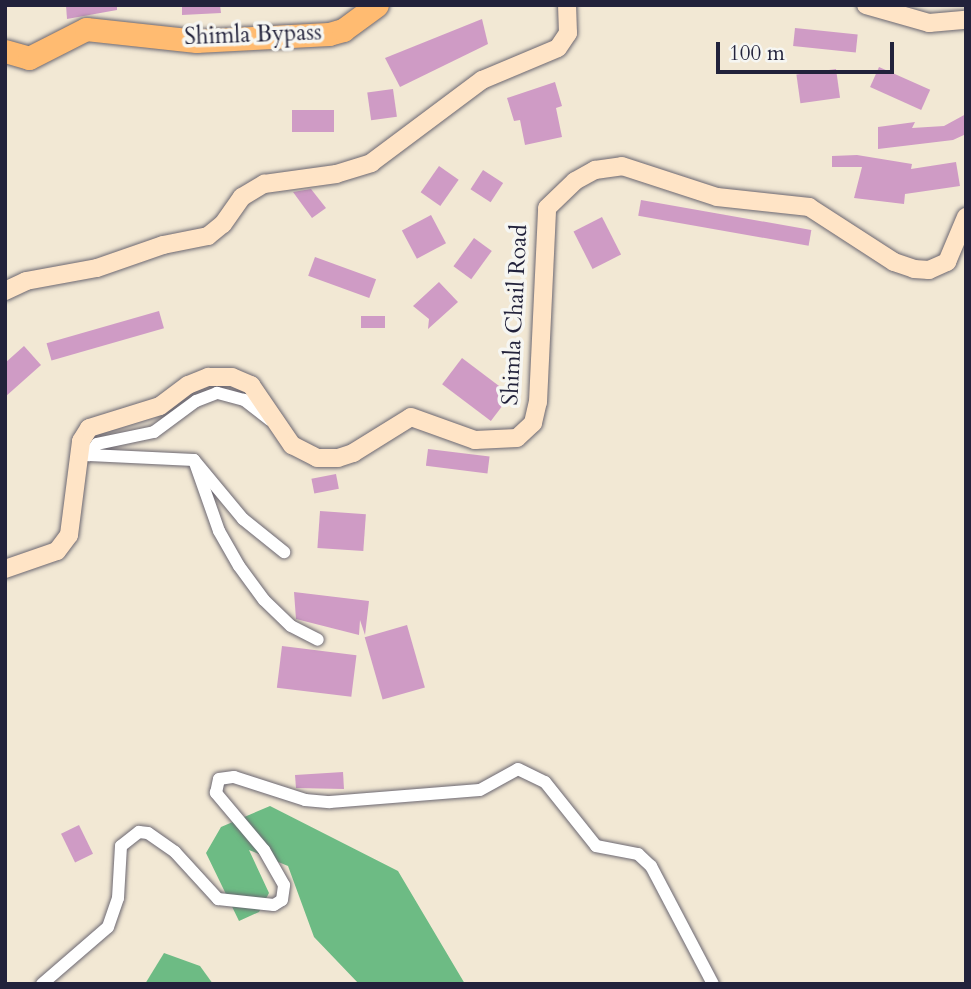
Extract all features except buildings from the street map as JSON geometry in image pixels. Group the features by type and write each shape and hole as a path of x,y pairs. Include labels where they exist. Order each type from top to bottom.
{"highway":[{"name":"Shimla Bypass","path":"5,51 29,58 86,29 196,41 329,34 343,30 377,5"}],"main road":[{"path":"5,291 26,281 97,268 163,245 208,236 223,224 242,197 264,184 336,174 371,163 482,80 558,48 568,33 567,5"},
{"path":"866,5 929,23 966,20"},
{"name":"Shimla Chail Road","path":"5,569 46,556 65,542 74,513 82,441 96,424 160,407 188,386 221,376 251,386 292,445 326,459 353,453 411,417 489,442 517,438 527,430 538,402 545,215 555,198 595,170 622,166 718,197 809,206 894,262 914,270 929,270 947,262 966,217"}],"street":[{"path":"279,426 244,400 217,393 196,401 154,432 97,444 89,455 194,460 243,519 284,552"},
{"path":"194,460 219,531 239,566 264,600 291,626 318,640"},
{"path":"42,984 108,927 118,898 121,846 139,832 148,833 175,852 218,899 274,905 282,900 284,886 264,850 216,793 219,779 234,777 305,800 330,802 480,790 518,769 545,782 596,846 638,854 651,866 713,984"}],"green space":[{"path":"270,806 398,871 465,984 359,984 314,937 288,866 249,850 269,893 259,912 239,921 206,853 221,827"},
{"path":"164,953 200,966 213,984 145,984"}]}
